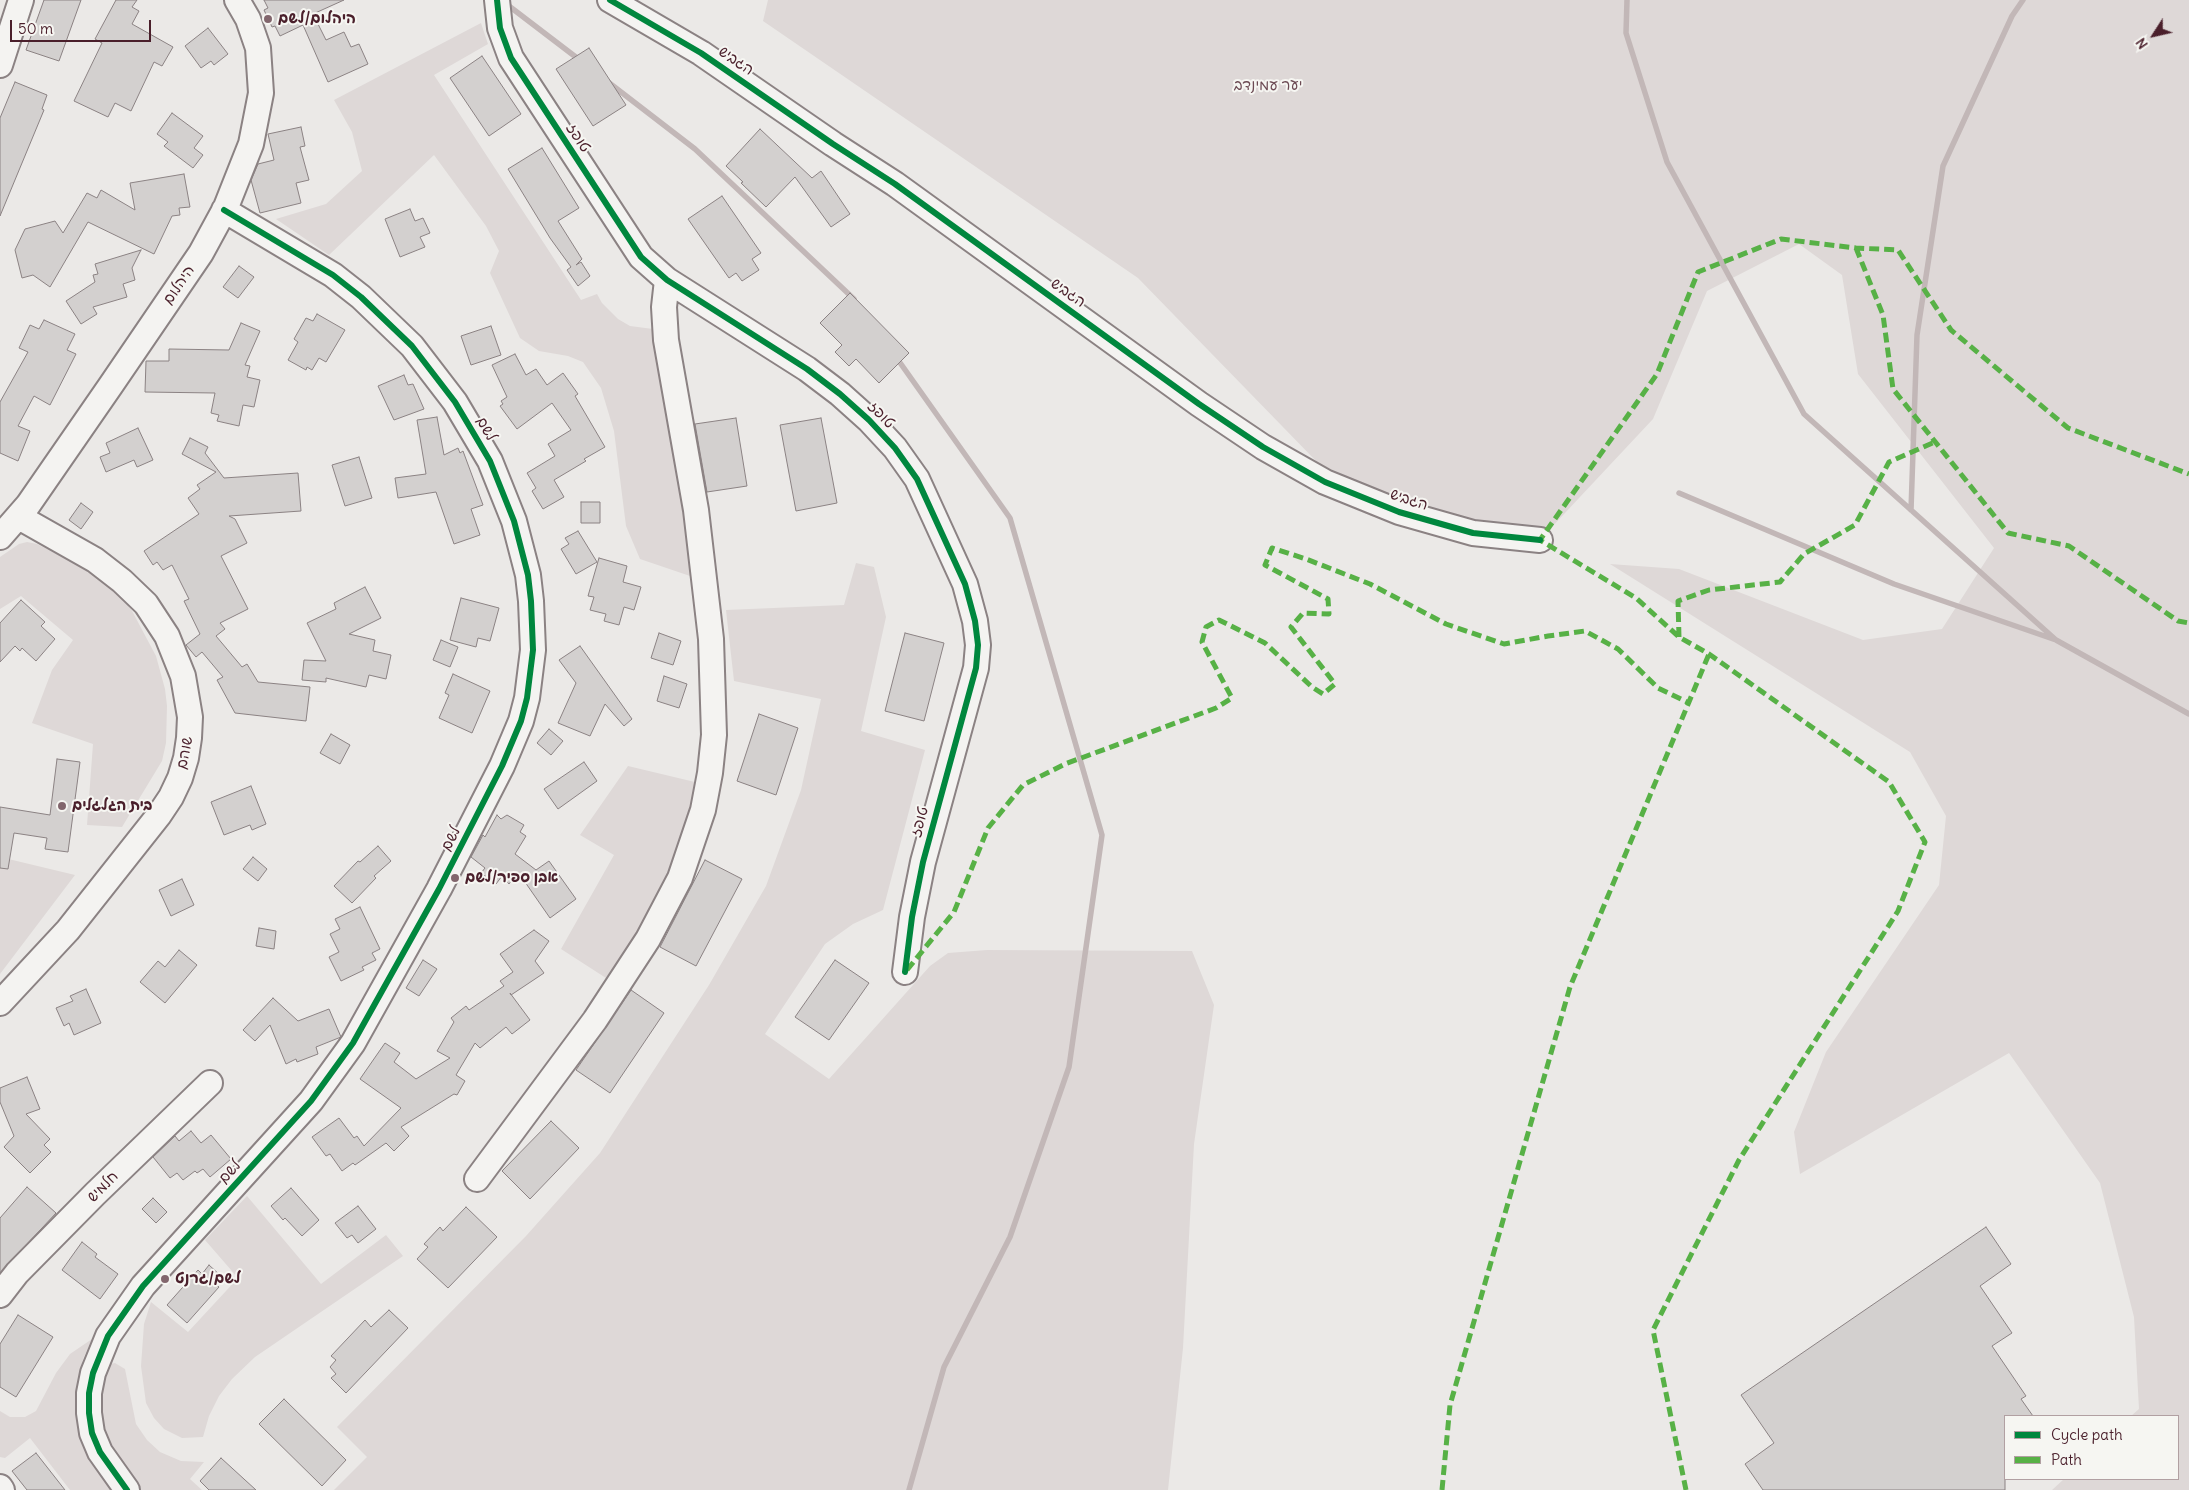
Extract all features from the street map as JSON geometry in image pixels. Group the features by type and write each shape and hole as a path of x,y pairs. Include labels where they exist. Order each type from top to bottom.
{"street":[{"path":"0,65 21,0"},
{"name":"היהלום","path":"0,537 19,516 198,258 224,210 251,144 260,93 258,48 248,19 237,0"},
{"name":"טופז","path":"497,0 500,28 511,58 635,248 648,264 667,280 807,369 855,407 882,434 906,463 926,496 969,596 977,633 976,668 923,862 912,917 905,972"},
{"name":"הגביש","path":"610,0 701,53 827,140 895,184 1199,404 1263,447 1326,482 1400,512 1473,533 1540,540"},
{"name":"לשם","path":"127,1490 100,1452 92,1432 89,1412 89,1393 93,1373 108,1336 143,1286 311,1101 353,1043 435,896 502,766 521,720 527,698 533,650 529,584 514,521 490,461 455,402 412,346 361,297 333,275 224,210"},
{"path":"477,1179 595,1020 644,946 680,878 703,810 710,773 714,735 711,631 695,503 666,340 664,315 667,280"},
{"name":"שוהם","path":"0,1003 68,930 159,815 171,797 180,778 186,758 190,717 182,676 167,636 146,604 122,581 95,560 19,516"},
{"name":"חלמיש","path":"0,1295 17,1273 210,1083"}],"green space":[{"name":"יער עמינדב","path":"768,0 2189,0 2189,1490 2052,1490 2063,1480 2179,1480 2179,1415 2132,1415 2139,1409 2134,1317 2100,1183 2009,1053 1800,1174 1794,1132 1826,1052 1939,885 1946,816 1910,752 1610,564 1679,569 1863,640 1942,629 1994,548 1858,374 1842,275 1799,244 1707,291 1653,419 1550,529 1462,521 1380,492 1318,463 1138,278 763,21"},
{"path":"481,23 488,44 434,75 581,300 597,294 602,303 618,319 630,326 653,329 680,477 693,577 640,559 626,526 614,431 601,388 583,362 568,356 539,351 520,338 490,273 499,251 486,226 434,155 329,255 276,219 326,204 362,171 352,132 334,100"},
{"path":"27,542 37,544 98,574 120,594 131,609 156,656 165,689 167,706 166,743 162,761 122,827 87,825 93,744 32,723 52,670 73,640 21,596 0,609 0,557 19,544"},
{"path":"856,563 874,567 886,617 861,731 925,750 883,910 853,924 825,944 765,1034 829,1079 930,966 948,953 987,950 1192,951 1214,1005 1194,1144 1183,1348 1168,1490 334,1490 367,1457 337,1427 526,1236 600,1153 709,985 766,886 801,790 821,699 734,681 726,610 844,605"},
{"path":"628,766 699,783 694,806 671,869 641,926 606,978 561,949 614,855 580,835"},
{"path":"0,857 75,875 0,974"},
{"path":"247,1196 321,1284 386,1235 403,1256 255,1357 232,1379 219,1396 209,1416 203,1437 182,1438 164,1429 154,1418 146,1403 141,1366 144,1324 151,1302 188,1332 238,1278 205,1240"},
{"path":"92,1339 83,1359 77,1390 80,1428 119,1490 70,1490 30,1438 5,1458 0,1457 0,1411 10,1417 25,1417 36,1411 56,1373 70,1354"},
{"path":"115,1363 125,1369 136,1424 147,1440 160,1452 181,1461 204,1462 190,1479 202,1490 139,1490 109,1449 99,1423 97,1398 105,1368"}],"building":[{"path":"44,0 81,0 59,61 26,50"},
{"path":"116,0 137,0 132,7 139,11 132,24 173,47 162,66 154,62 131,111 115,103 108,117 74,101 102,43 95,39"},
{"path":"264,0 344,0 313,14 326,40 344,32 351,47 359,44 368,64 328,82 303,25 280,36 275,26 272,27 264,10 268,8"},
{"path":"208,28 228,54 214,65 211,61 201,68 185,46"},
{"path":"589,48 626,105 593,126 556,69"},
{"path":"482,56 521,114 489,136 450,78"},
{"path":"15,82 47,95 42,109 44,110 0,216 0,118"},
{"path":"172,113 203,136 194,148 203,155 193,168 164,146 168,142 157,134"},
{"path":"301,127 305,146 300,147 309,180 296,183 301,203 260,213 251,180 258,164 274,160 268,134"},
{"path":"760,129 812,178 821,171 850,214 831,227 795,177 766,207 726,166"},
{"path":"542,148 579,208 558,221 582,259 576,265 581,262 590,276 578,286 567,270 571,267 550,238 508,169"},
{"path":"184,174 190,207 179,208 180,215 172,216 154,254 88,222 50,287 33,275 22,278 15,250 25,229 55,221 63,233 87,193 97,198 101,190 135,210 130,183"},
{"path":"722,196 761,253 752,259 759,270 742,281 736,273 729,278 688,219"},
{"path":"410,209 415,221 423,218 430,233 420,237 425,247 400,257 385,219"},
{"path":"141,250 132,268 135,280 123,284 127,297 93,307 97,314 81,324 66,301 95,282 93,275 98,274 95,264"},
{"path":"239,266 254,277 238,298 223,287"},
{"path":"850,293 909,353 879,383 856,359 849,366 835,352 842,345 820,323"},
{"path":"317,314 345,330 326,362 319,358 312,370 307,367 306,370 288,360 298,342 294,339 306,318 313,321"},
{"path":"44,320 75,334 67,350 76,354 50,405 34,396 18,426 30,431 18,461 0,453 0,402 28,352 19,348 30,325 39,329"},
{"path":"241,323 260,331 245,365 250,366 247,377 260,380 254,407 243,405 239,426 217,421 219,415 211,413 215,393 145,392 146,361 169,361 169,349 229,350"},
{"path":"491,326 501,355 471,365 461,336"},
{"path":"515,354 526,375 536,369 547,385 563,373 578,394 575,396 605,447 554,480 564,497 543,509 532,491 536,488 527,473 555,456 548,444 571,430 552,403 517,429 500,406 503,404 501,401 507,397 492,365"},
{"path":"404,375 408,385 413,384 424,409 394,420 378,386"},
{"path":"437,417 444,455 458,448 460,453 463,451 483,505 471,509 480,535 454,544 436,492 398,498 395,478 426,474 417,420"},
{"path":"736,418 747,486 707,492 695,424"},
{"path":"821,418 837,503 796,511 780,425"},
{"path":"138,428 153,460 137,467 134,460 106,472 100,457 110,453 106,443"},
{"path":"190,438 208,447 205,453 224,478 298,473 301,511 229,516 235,519 247,543 221,556 248,609 220,623 225,629 216,636 242,667 247,664 258,682 310,687 306,721 235,713 217,680 223,677 202,652 196,657 186,645 200,634 184,601 189,599 172,565 163,570 157,562 153,565 144,551 199,514 188,498 200,489 197,485 216,472 182,454"},
{"path":"359,457 372,498 345,506 332,465"},
{"path":"581,502 600,502 600,523 581,523"},
{"path":"81,503 93,512 81,529 69,520"},
{"path":"578,531 597,562 576,574 561,549 569,544 565,538"},
{"path":"599,558 627,566 623,582 641,587 634,610 624,607 619,625 604,621 606,614 590,610 594,597 588,596"},
{"path":"365,587 381,618 349,634 375,640 373,651 391,655 386,679 369,675 366,687 326,678 326,682 302,680 304,660 326,661 307,623 336,609 334,603"},
{"path":"461,598 499,608 490,641 478,638 476,647 450,640"},
{"path":"21,600 45,622 41,626 55,639 36,661 22,648 20,651 15,646 0,662 0,623"},
{"path":"659,633 681,641 673,665 651,658"},
{"path":"905,633 944,643 924,721 885,711"},
{"path":"441,640 458,647 450,667 433,660"},
{"path":"580,646 632,719 624,726 605,704 590,736 558,723 576,683 559,660"},
{"path":"453,674 490,691 472,733 439,718 449,695 445,693"},
{"path":"664,676 687,684 679,708 657,701"},
{"path":"759,714 798,728 776,795 737,781"},
{"path":"549,729 563,741 551,755 537,743"},
{"path":"331,734 350,745 340,764 320,753"},
{"path":"57,759 80,762 68,852 45,849 47,838 14,833 8,869 0,868 0,807 50,815"},
{"path":"584,762 597,781 558,809 544,789"},
{"path":"251,786 266,824 252,830 250,825 224,835 211,802"},
{"path":"497,815 501,819 507,815 524,825 520,832 526,836 515,854 536,870 549,861 576,899 550,918 518,872 509,884 502,876 496,884 481,873 485,868 471,857"},
{"path":"378,846 391,861 374,876 376,878 352,903 334,886 358,861 360,862"},
{"path":"253,857 267,869 258,881 243,869"},
{"path":"705,860 742,879 696,966 660,947"},
{"path":"182,879 194,905 171,916 159,890"},
{"path":"360,907 380,949 372,953 376,960 362,967 364,970 341,981 329,957 339,952 330,934 340,929 335,919"},
{"path":"259,928 276,931 274,949 256,946"},
{"path":"534,930 549,941 535,961 544,973 511,995 530,1020 512,1034 506,1027 480,1048 475,1043 456,1075 465,1081 457,1095 454,1094 401,1127 409,1136 394,1151 386,1143 355,1165 353,1163 342,1171 330,1154 326,1156 312,1137 339,1118 354,1138 357,1136 364,1146 401,1108 360,1079 385,1043 400,1053 394,1062 416,1079 450,1058 437,1051 454,1022 451,1018 466,1006 469,1010 504,986 500,981 513,972 500,954"},
{"path":"179,950 197,965 165,1003 140,982 158,961 165,967"},
{"path":"423,960 437,969 419,996 406,988"},
{"path":"835,960 869,983 829,1040 795,1017"},
{"path":"86,989 101,1023 74,1035 69,1023 64,1026 56,1008 73,1001 70,996"},
{"path":"631,990 664,1013 610,1093 576,1070"},
{"path":"273,998 298,1021 329,1009 341,1037 316,1047 318,1054 297,1062 296,1059 286,1064 270,1025 255,1041 243,1030"},
{"path":"27,1077 40,1109 26,1114 50,1139 44,1145 51,1152 30,1173 4,1147 14,1136 0,1102 0,1088"},
{"path":"551,1121 579,1148 530,1199 502,1171"},
{"path":"191,1131 201,1143 211,1135 231,1159 210,1177 203,1169 197,1173 195,1171 183,1180 177,1173 170,1178 153,1157 175,1136 179,1141"},
{"path":"27,1187 56,1213 0,1273 0,1218"},
{"path":"291,1188 319,1220 302,1236 285,1218 283,1220 271,1206"},
{"path":"153,1198 167,1212 156,1223 142,1209"},
{"path":"358,1206 376,1229 358,1243 352,1235 347,1238 335,1223"},
{"path":"466,1207 497,1237 448,1288 417,1259 428,1247 424,1244 440,1227 443,1231"},
{"path":"1986,1227 2011,1264 1980,1286 2012,1333 1992,1346 2026,1396 2021,1399 2032,1415 2004,1415 2005,1490 1763,1490 1745,1464 1774,1443 1741,1395"},
{"path":"82,1242 97,1254 95,1257 118,1274 100,1299 62,1270"},
{"path":"209,1265 221,1276 214,1283 219,1287 187,1323 167,1305 198,1270 202,1274"},
{"path":"389,1310 408,1328 346,1393 331,1378 336,1374 330,1367 336,1360 331,1356 365,1320 371,1327"},
{"path":"18,1315 53,1337 16,1397 0,1387 0,1344"},
{"path":"284,1399 346,1460 322,1486 259,1424"},
{"path":"36,1453 65,1490 27,1490 12,1471"},
{"path":"221,1458 256,1490 209,1490 200,1481"}],"waterway":[{"path":"1627,0 1626,33 1667,162 1804,414 2056,640"},
{"path":"1911,510 1917,335 1943,166 2012,16 2023,0"},
{"path":"505,3 581,61"},
{"path":"608,82 695,149 854,299"},
{"path":"896,357 1010,518 1102,835 1069,1067 1010,1237 944,1367 909,1490"},
{"path":"1679,493 1894,584 2056,640 2189,714"}],"marked path":[{"path":"1686,1490 1653,1330 1739,1160 1898,911 1925,842 1889,782 1709,654 1679,637 1636,598 1540,540 1657,374 1698,272 1781,239 1856,248 1898,250 1951,330 2068,428 2189,474"},
{"path":"1856,248 1883,315 1893,389 2008,533 2069,546 2178,621 2189,623"},
{"path":"1679,637 1678,601 1709,590 1780,582 1804,554 1855,525 1889,462 1935,442"},
{"path":"907,970 954,912 988,828 1023,785 1065,764 1216,708 1232,698 1202,642 1206,627 1219,620 1265,643 1312,687 1323,694 1335,684 1291,627 1303,613 1329,614 1328,599 1265,565 1272,548 1370,584 1446,624 1504,644 1585,631 1618,649 1658,688 1689,703"},
{"path":"1442,1490 1450,1405 1570,987 1709,654"}],"cycle path":[{"path":"497,0 500,28 511,58 641,257 667,280 807,369 840,394 869,420 895,448 917,479 965,584 975,621 978,645 976,668 923,862 912,917 905,972"},
{"path":"610,0 701,53 833,144 895,184 1199,404 1263,447 1325,482 1399,512 1473,533 1540,540"},
{"path":"127,1490 100,1452 92,1433 89,1413 89,1393 93,1373 108,1336 143,1286 311,1101 353,1043 439,889 502,766 521,721 527,698 533,650 528,575 514,521 490,461 455,402 412,346 361,297 333,275 224,210"}],"place":[{"name":"היהלום/לשם","path":"268,19"},
{"name":"בית הגלגלים","path":"62,806"},
{"name":"אבן ספיר/לשם","path":"455,878"},
{"name":"לשם/גרנט","path":"165,1279"}]}
